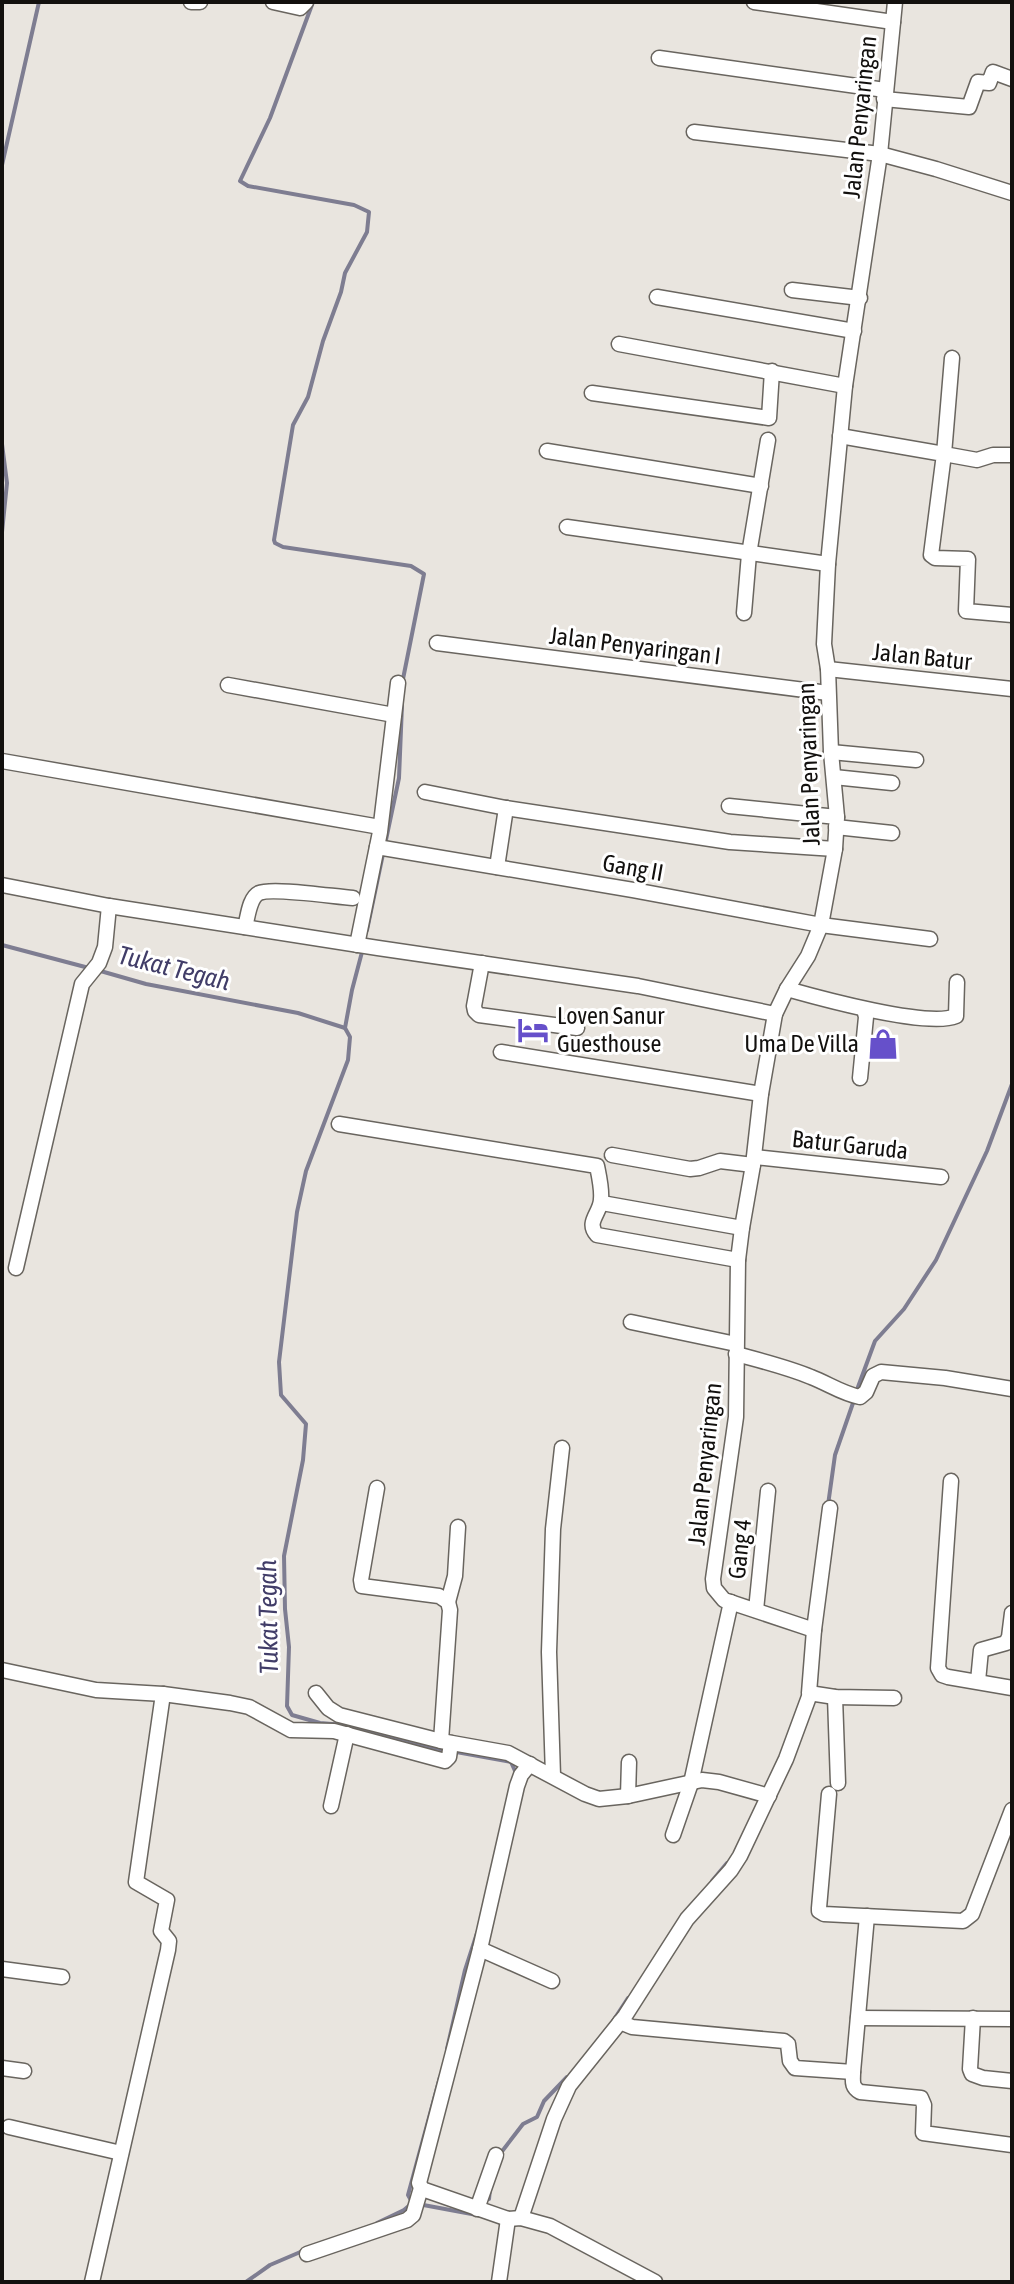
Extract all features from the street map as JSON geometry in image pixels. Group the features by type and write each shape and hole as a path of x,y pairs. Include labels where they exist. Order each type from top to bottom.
{"street":[{"path":"191,2 200,2"},
{"path":"273,2 300,8 306,2"},
{"path":"754,2 893,22"},
{"name":"Jalan Penyaringan","path":"731,1602 718,1595 713,1579 736,1417 738,1260 775,1014 808,956 821,925 835,849 837,822 824,644 828,564 845,386 880,154 895,2"},
{"path":"659,58 969,107 978,82 989,83 993,72 1012,79"},
{"path":"694,132 880,154 1012,193"},
{"path":"792,290 860,298"},
{"path":"657,297 854,331"},
{"path":"619,344 845,386"},
{"path":"952,358 931,555 935,558 968,559 966,611 1012,615"},
{"path":"592,393 769,418 772,371"},
{"path":"840,436 977,460 993,455 1012,455"},
{"path":"744,613 749,554 768,440"},
{"path":"547,451 761,486"},
{"path":"567,527 828,564"},
{"name":"Jalan Penyaringan I","path":"437,643 828,693"},
{"name":"Jalan Batur","path":"828,669 1012,689"},
{"path":"357,945 382,848 380,827 398,683"},
{"path":"228,685 394,715"},
{"path":"831,752 916,760"},
{"path":"2,761 380,827"},
{"path":"834,777 892,783"},
{"path":"425,792 506,808 730,842 835,849"},
{"path":"729,806 892,833"},
{"path":"497,867 506,808"},
{"name":"Gang II","path":"382,848 821,925 930,939"},
{"path":"2,885 109,906 638,986 775,1014"},
{"path":"245,927 252,900 259,893 273,891 353,898"},
{"path":"16,1268 82,984 99,963 105,947 109,906"},
{"path":"482,963 474,1006 479,1015 577,1028"},
{"path":"787,989 864,1009 952,1018 957,1010 957,982"},
{"path":"860,1078 866,1017 864,1009"},
{"path":"501,1052 761,1094"},
{"path":"339,1124 597,1166 602,1203 592,1223 597,1235 738,1260"},
{"name":"Batur Garuda","path":"612,1155 690,1169 720,1161 754,1161 941,1177"},
{"path":"602,1203 742,1228"},
{"path":"631,1322 736,1349 860,1397 866,1392 873,1376 881,1372 1012,1389"},
{"path":"553,1776 549,1652 551,1575 562,1448"},
{"path":"951,1481 938,1662 940,1673 1012,1688"},
{"path":"377,1488 362,1586 439,1596 448,1602"},
{"name":"Gang 4","path":"756,1610 768,1491"},
{"path":"499,2282 515,2218 569,2086 620,2022 687,1919 736,1863 786,1759 810,1694 814,1630 830,1508"},
{"path":"2,1670 84,1689 209,1699 249,1707 291,1730 334,1731 445,1761 448,1747 448,1602 455,1576 458,1527"},
{"path":"673,1835 691,1783 731,1602 814,1630"},
{"path":"978,1681 981,1650 1006,1643 1012,1613"},
{"path":"316,1693 328,1708 339,1715 448,1747 500,1751 593,1797 628,1796 709,1780 769,1796"},
{"path":"92,2282 169,1941 161,1931 167,1900 136,1882 163,1694"},
{"path":"810,1694 894,1698"},
{"path":"835,1697 833,1789 819,1911 824,1914 957,1922 968,1918 1012,1810"},
{"path":"331,1806 347,1734"},
{"path":"628,1796 629,1762"},
{"path":"307,2254 395,2224 417,2202 419,2180 480,1949 517,1786 530,1764"},
{"path":"867,1916 853,2085 860,2092 921,2098 924,2105 923,2133 1012,2145"},
{"path":"480,1949 552,1981"},
{"path":"2,1969 62,1977"},
{"path":"858,2018 1012,2019"},
{"path":"973,2018 972,2074 1012,2081"},
{"path":"620,2022 632,2027 784,2041 788,2044 790,2061 795,2068 853,2072"},
{"path":"2,2068 24,2071"},
{"path":"9,2127 121,2153"},
{"path":"477,2209 496,2155"},
{"path":"417,2202 477,2209 550,2226 655,2282"}],"waterway":[{"name":"Tukat Tegah","path":"2,165 39,2"},
{"path":"313,2 270,118 240,181 248,186 354,205 369,212 367,232 345,273 308,397 293,425 274,540 283,547 411,566 424,574 402,684"},
{"name":"Tukat Tegah","path":"2,444 7,483 2,532"},
{"path":"367,930 399,778 402,705"},
{"name":"Tukat Tegah","path":"2,945 89,968"},
{"path":"345,1028 362,952"},
{"name":"Tukat Tegah","path":"97,970 146,984 298,1013 345,1028 350,1037 348,1060 306,1171 297,1212 279,1362 281,1395 306,1424 303,1460 284,1556 289,1647 287,1706 292,1715 320,1723 344,1725 412,1744 511,1762 516,1773"},
{"path":"858,1387 875,1341 904,1309 936,1260 987,1151 1012,1084"},
{"path":"828,1505 835,1455 853,1403"},
{"path":"712,1881 727,1863"},
{"name":"Tukat Tegah","path":"447,2049 477,1933"},
{"path":"613,2021 628,1998"},
{"name":"Tukat Tegah","path":"412,2202 408,2195 440,2077"},
{"path":"500,2154 523,2124 537,2117 544,2101 567,2077"},
{"path":"489,2199 490,2189"},
{"name":"Tukat Tegah","path":"377,2223 411,2204"},
{"path":"418,2204 477,2215"},
{"name":"Tukat Tegah","path":"246,2282 270,2265 305,2250"}],"place":[{"name":"Loven Sanur Guesthouse","path":"533,1030"},
{"name":"Uma De Villa","path":"883,1044"}]}
